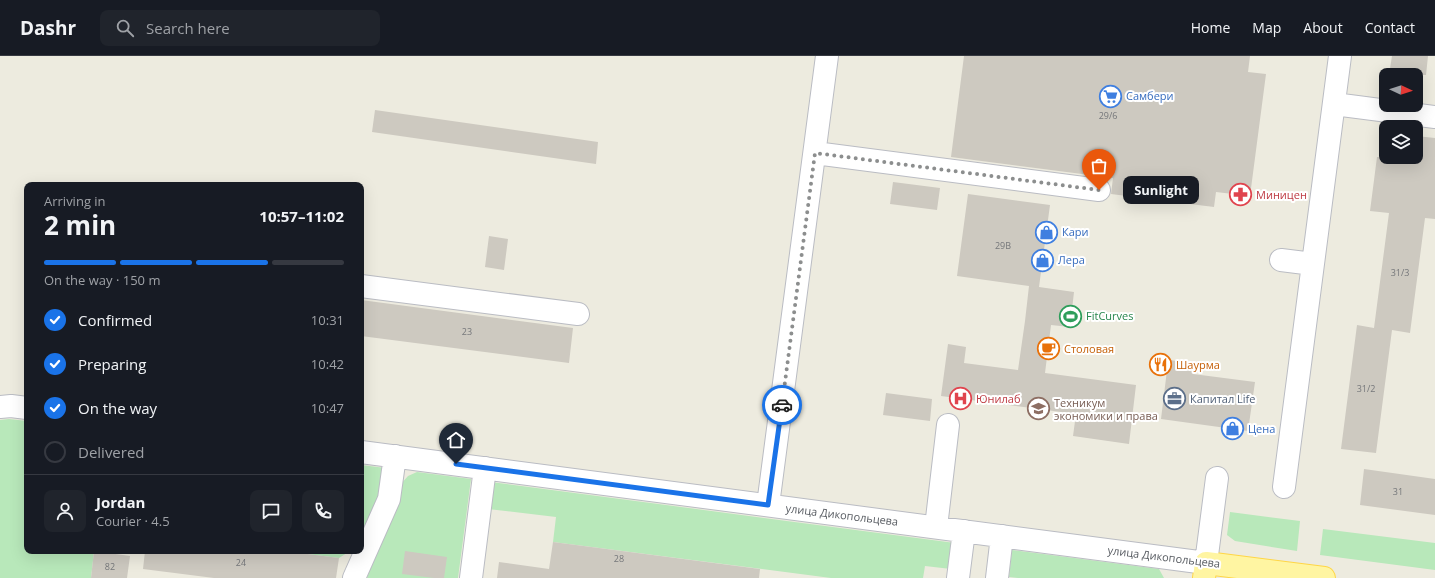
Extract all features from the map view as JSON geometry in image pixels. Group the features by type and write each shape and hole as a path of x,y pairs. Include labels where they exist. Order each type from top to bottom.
{"main road":[{"name":"улица Дикопольцева","path":"1205,570 1324,578"}],"street":[{"path":"768,505 827,56"},
{"path":"1284,487 1340,56"},
{"path":"1334,104 1435,117"},
{"path":"815,153 1099,190"},
{"path":"1281,260 1313,264"},
{"path":"364,286 578,314"},
{"path":"0,407 11,406 24,408"},
{"path":"936,527 948,425"},
{"name":"улица Дикопольцева","path":"364,452 1002,536 1205,570"},
{"path":"354,578 389,499 395,456"},
{"path":"471,578 485,468"},
{"path":"1205,570 1217,478"},
{"path":"958,578 964,531"},
{"path":"997,578 1002,536"}],"green space":[{"path":"9,419 24,421 24,554 94,554 91,578 0,578 0,420"},
{"path":"364,465 386,468 384,487 364,537"},
{"path":"417,472 471,479 458,578 367,578 400,485 408,476"},
{"path":"491,482 955,543 951,569 925,566 923,578 831,578 553,542 556,517 488,509"},
{"path":"1230,512 1300,521 1297,551 1235,541 1227,535"},
{"path":"1323,529 1435,543 1435,570 1320,555"},
{"path":"1012,550 1159,569 1164,578 1009,577"},
{"path":"308,554 345,554 339,558"}],"building":[{"path":"964,56 1250,56 1248,72 1266,74 1250,196 1216,192 1214,207 1111,194 1113,178 951,157"},
{"path":"1392,56 1428,56 1426,75 1423,75 1423,68 1390,68"},
{"path":"375,110 598,142 596,164 372,132"},
{"path":"1423,137 1435,138 1435,219 1425,218 1410,333 1392,330 1376,453 1341,449 1357,325 1374,328 1389,213 1370,211 1377,157 1379,157 1379,164 1423,164"},
{"path":"893,182 940,188 937,210 890,204"},
{"path":"968,194 1050,205 1039,287 1074,292 1070,327 1051,325 1045,373 1136,385 1129,444 1073,436 1076,414 941,396 948,344 966,347 964,363 1018,370 1025,321 1029,286 957,276"},
{"path":"489,236 508,239 504,270 485,267"},
{"path":"364,300 573,328 569,363 364,336"},
{"path":"1170,360 1195,364 1193,374 1255,382 1248,431 1161,419 1168,362 1170,362"},
{"path":"886,393 932,399 930,421 883,415"},
{"path":"1364,469 1435,479 1435,515 1360,505"},
{"path":"553,542 760,569 759,578 497,578 499,562 549,569"},
{"path":"405,551 447,557 444,578 402,574"},
{"path":"94,554 116,554 130,556 127,578 91,578"},
{"path":"145,554 308,554 339,558 336,578 214,578 143,569"}],"way so far":[{"path":"782,405 815,153 1099,190"}],"place":[{"name":"Самбери","path":"1111,96"},
{"name":"Sunlight","path":"1099,190"},
{"name":"Миницен","path":"1241,195"},
{"name":"Кари","path":"1046,232"},
{"name":"Лера","path":"1042,260"},
{"name":"FitCurves","path":"1071,316"},
{"name":"Столовая","path":"1048,349"},
{"name":"Шаурма","path":"1161,365"},
{"name":"Юнилаб","path":"961,399"},
{"name":"Капитал Life","path":"1174,399"},
{"name":"Техникум экономики и права","path":"1039,409"},
{"name":"Цена","path":"1232,429"}],"route":[{"path":"456,464 768,505 782,405"}]}
